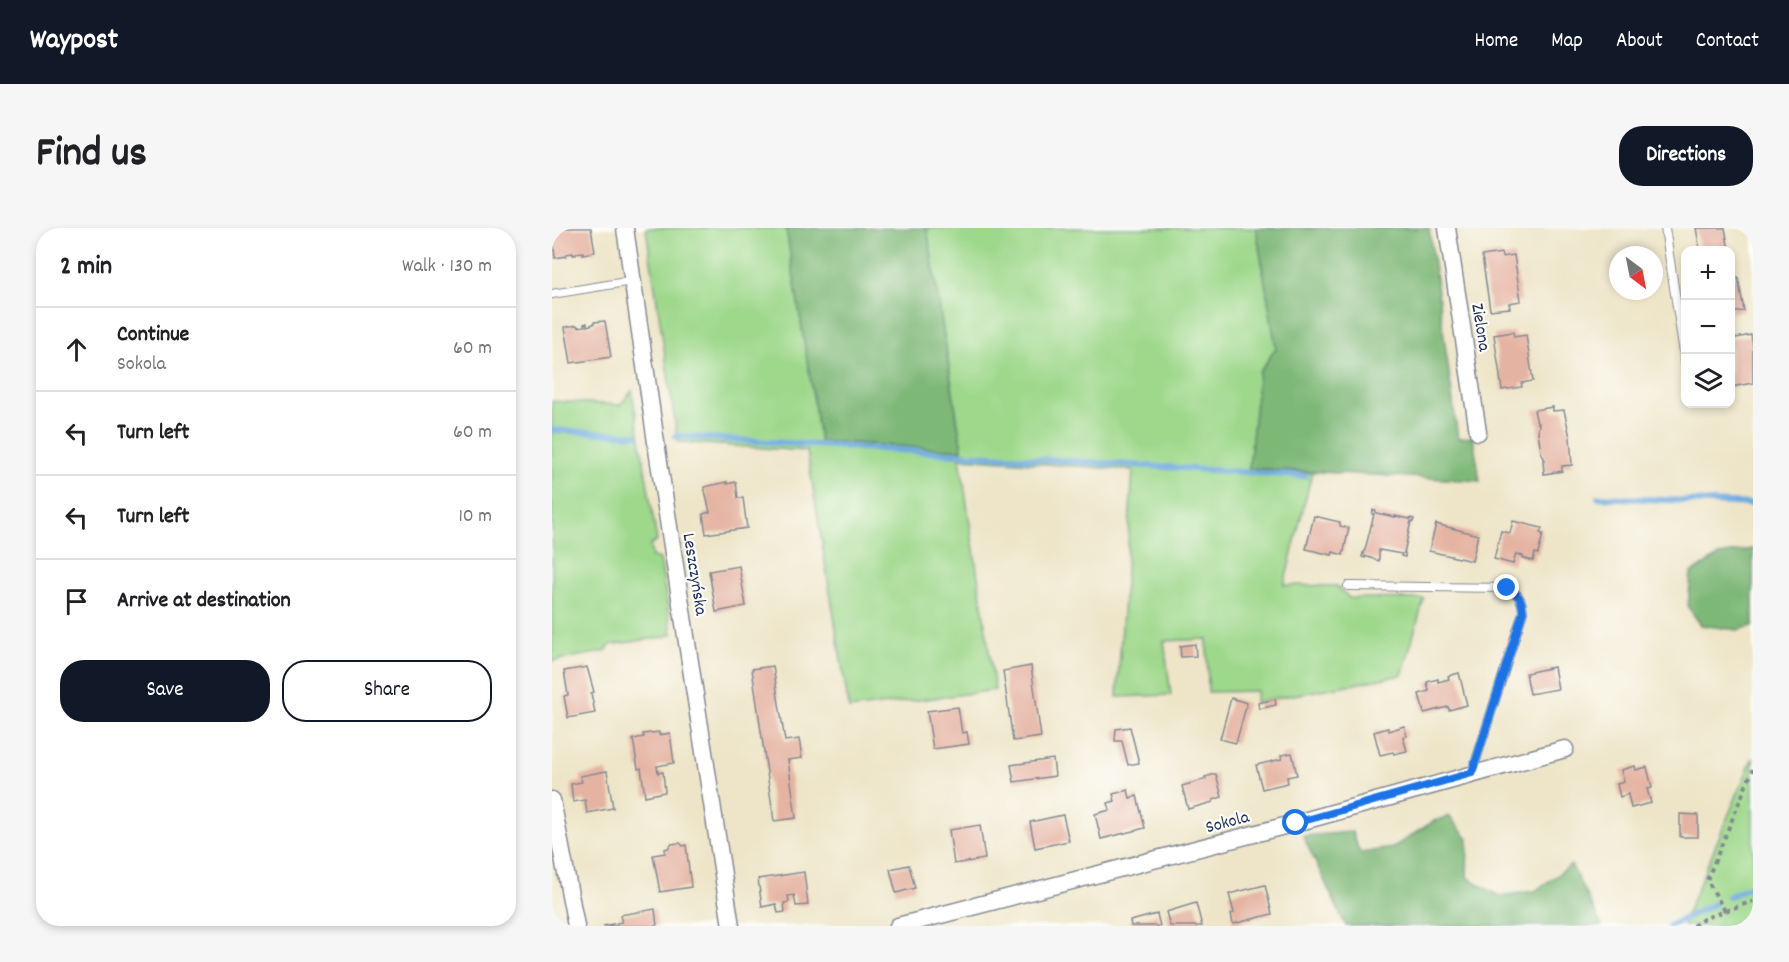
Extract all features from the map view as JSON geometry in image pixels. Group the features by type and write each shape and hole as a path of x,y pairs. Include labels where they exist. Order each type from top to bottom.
{"street":[{"name":"Leszczyńska","path":"625,228 731,926"},
{"name":"Zielona","path":"1447,228 1478,432"},
{"name":"Sokola","path":"898,926 1296,823 1565,748"},
{"path":"552,800 576,926"}],"lane":[{"path":"1665,228 1684,354"},
{"path":"552,294 632,282"},
{"path":"1348,585 1507,588 1517,592 1522,600 1523,612 1472,773"}],"path":[{"path":"1725,911 1707,880 1753,769"},
{"path":"1693,926 1705,918 1753,901"}],"green space":[{"path":"646,228 786,228 820,441 962,449 927,228 1256,228 1276,348 1259,373 1249,468 1312,473 1284,585 1337,586 1349,598 1424,599 1402,675 1255,702 1257,691 1208,692 1207,639 1164,641 1171,695 1117,697 1133,470 960,458 995,690 849,709 807,451 678,442"},
{"path":"786,228 927,228 962,450 820,441"},
{"path":"1256,228 1429,228 1458,438 1473,437 1480,481 1249,468 1259,373 1276,348"},
{"path":"632,391 657,541 650,545 652,557 660,559 672,634 610,645 606,651 552,661 552,401 620,405"},
{"path":"1753,549 1753,626 1737,630 1701,625 1688,607 1691,573 1720,555"},
{"path":"1753,757 1753,926 1683,926 1685,918"},
{"path":"1449,816 1468,839 1467,877 1499,896 1535,891 1571,865 1602,926 1346,926 1303,836 1352,832 1360,853 1392,848 1434,821"}],"building":[{"path":"552,228 591,228 595,252 566,254 566,256 555,258"},
{"path":"1696,228 1725,228 1728,246 1699,246"},
{"path":"1501,253 1502,257 1514,255 1521,301 1509,303 1510,308 1490,310 1482,256"},
{"path":"1738,277 1744,311 1735,312 1735,300 1735,278"},
{"path":"605,321 611,357 571,363 565,327 585,326 584,324 587,323 587,326 594,322"},
{"path":"1513,332 1514,337 1526,335 1533,381 1521,383 1522,387 1502,390 1494,335"},
{"path":"1751,335 1753,383 1735,386 1735,338"},
{"path":"1553,407 1553,411 1564,410 1570,437 1572,465 1562,466 1562,471 1544,474 1543,460 1545,460 1541,452 1539,423 1537,423 1534,410"},
{"path":"727,482 727,484 736,482 738,498 743,498 747,528 706,534 703,514 710,512 704,487"},
{"path":"1373,510 1376,513 1414,519 1413,522 1411,521 1405,557 1401,556 1402,554 1379,550 1379,561 1362,557 1374,514 1372,514"},
{"path":"1314,516 1340,522 1340,526 1349,528 1343,555 1306,549"},
{"path":"1513,521 1542,528 1540,533 1543,534 1538,554 1535,553 1533,561 1516,554 1513,564 1494,559 1501,531 1510,533"},
{"path":"1436,524 1478,535 1472,561 1429,551"},
{"path":"739,566 746,606 716,612 709,571"},
{"path":"1195,644 1196,656 1181,657 1180,646"},
{"path":"773,666 785,741 799,739 802,758 788,760 796,818 774,821 752,669"},
{"path":"1031,666 1041,737 1013,741 1003,671"},
{"path":"587,667 594,692 591,693 595,713 568,718 564,696 568,695 564,671"},
{"path":"1554,667 1558,689 1530,694 1526,673"},
{"path":"1459,673 1467,705 1424,713 1419,694 1429,691 1427,682 1449,679 1448,676"},
{"path":"1231,698 1247,703 1236,743 1220,739"},
{"path":"1275,699 1276,705 1259,709 1258,703"},
{"path":"958,707 962,733 967,732 969,744 933,749 927,711"},
{"path":"1404,726 1407,736 1403,737 1407,751 1380,755 1374,732 1388,728 1389,731"},
{"path":"1130,727 1139,763 1128,765 1122,741 1115,741 1116,729"},
{"path":"659,732 659,735 670,733 674,763 657,766 658,773 663,772 665,792 645,796 641,768 638,769 633,739 644,737 643,734"},
{"path":"1292,753 1297,775 1287,777 1288,783 1262,789 1256,765 1282,759 1281,755"},
{"path":"1053,759 1055,776 1014,782 1011,765"},
{"path":"1635,766 1636,770 1647,767 1652,788 1647,789 1651,803 1631,808 1628,794 1620,797 1617,784 1624,782 1621,770"},
{"path":"607,771 613,808 587,813 585,800 573,802 571,784 582,782 580,776"},
{"path":"1216,774 1222,797 1188,809 1182,786"},
{"path":"1128,790 1130,798 1137,796 1145,828 1101,839 1095,814 1110,810 1108,803 1115,801 1113,794"},
{"path":"1680,814 1698,815 1698,837 1680,837"},
{"path":"1063,815 1069,841 1035,848 1030,822"},
{"path":"980,825 985,859 954,864 949,830"},
{"path":"680,843 683,846 686,845 691,887 660,892 653,855 665,853 665,849 671,844"},
{"path":"909,865 915,888 896,893 890,869"},
{"path":"804,872 808,905 796,906 794,895 788,896 789,902 784,903 785,912 778,913 776,904 762,907 758,879"},
{"path":"1265,885 1272,914 1233,924 1231,914 1234,913 1229,894"},
{"path":"1196,903 1202,926 1170,926 1166,912"},
{"path":"655,909 657,926 603,926 622,922 620,915"},
{"path":"1157,914 1160,926 1131,926 1130,921"}],"waterway":[{"path":"552,430 636,435"},
{"path":"676,436 1305,476"},
{"path":"1598,497 1753,504"},
{"path":"1728,897 1753,885"},
{"path":"1669,926 1714,904"}],"route":[{"path":"1296,823 1472,773 1523,612 1522,600 1517,592 1507,588"}]}
